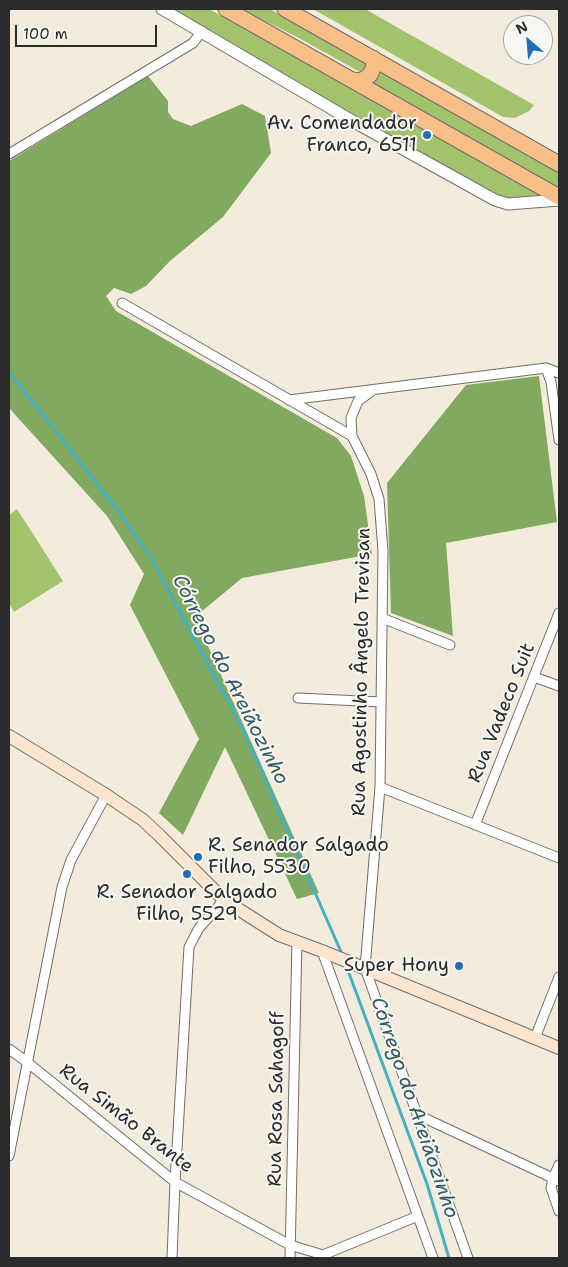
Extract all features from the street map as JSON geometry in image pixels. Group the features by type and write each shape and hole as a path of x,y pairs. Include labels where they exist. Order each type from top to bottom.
{"highway":[{"path":"226,9 559,198"},
{"path":"286,9 559,164"},
{"path":"352,80 360,82 370,75 374,66 373,58"}],"main road":[{"path":"9,736 106,795 143,820 224,900 279,935 322,950 559,1048"}],"street":[{"path":"162,9 356,123 495,200 508,204 559,198"},
{"path":"9,154 192,43 202,31"},
{"path":"122,303 352,436"},
{"path":"289,400 546,368 559,373"},
{"path":"546,368 551,382 559,440"},
{"path":"352,436 351,418 354,409 358,401 373,390"},
{"name":"Rua Agostinho Ângelo Trevisan","path":"352,436 370,474 379,499 383,552 380,787 365,968"},
{"name":"Rua Vadeco Suit","path":"475,824 559,613"},
{"path":"382,618 450,645"},
{"path":"534,677 559,686"},
{"path":"298,698 380,702"},
{"path":"380,787 559,858"},
{"path":"9,1156 62,887 71,860 106,795"},
{"path":"172,1258 190,947 199,928 224,900"},
{"name":"Rua Rosa Sahagoff","path":"290,1258 297,941"},
{"path":"322,950 433,1258"},
{"path":"365,968 468,1258"},
{"path":"535,1038 559,977"},
{"name":"Rua Simão Brante","path":"9,1049 175,1182 290,1245 324,1257 418,1216"},
{"path":"418,1115 556,1180"},
{"path":"559,1165 556,1180 551,1188 559,1211"}],"green space":[{"path":"167,9 209,9 539,194 526,198 505,200"},
{"path":"241,9 270,9 358,58 366,64 365,69 360,72"},
{"path":"313,9 365,9 534,105 529,111 515,118 503,117"},
{"path":"375,69 559,170 559,189 368,83"},
{"path":"148,76 168,101 168,112 173,119 191,126 242,104 265,116 271,153 223,217 170,261 146,286 131,294 114,288 106,296 116,311 337,438 351,456 364,496 372,554 242,578 195,617 319,893 297,899 225,747 183,835 159,813 199,739 130,605 144,574 107,516 9,408 9,161"},
{"path":"539,376 557,522 446,543 453,636 391,613 387,483 466,385"},
{"path":"17,509 63,581 14,612 9,603 9,515"}],"waterway":[{"name":"Córrego do Areiãozinho","path":"9,372 117,509 151,558 243,729 342,954"},
{"name":"Córrego do Areiãozinho","path":"346,965 427,1184 449,1258"}],"place":[{"name":"Av. Comendador Franco, 6511","path":"427,135"},
{"name":"R. Senador Salgado Filho, 5530","path":"198,857"},
{"name":"R. Senador Salgado Filho, 5529","path":"187,874"},
{"name":"Super Hony","path":"459,966"}]}
